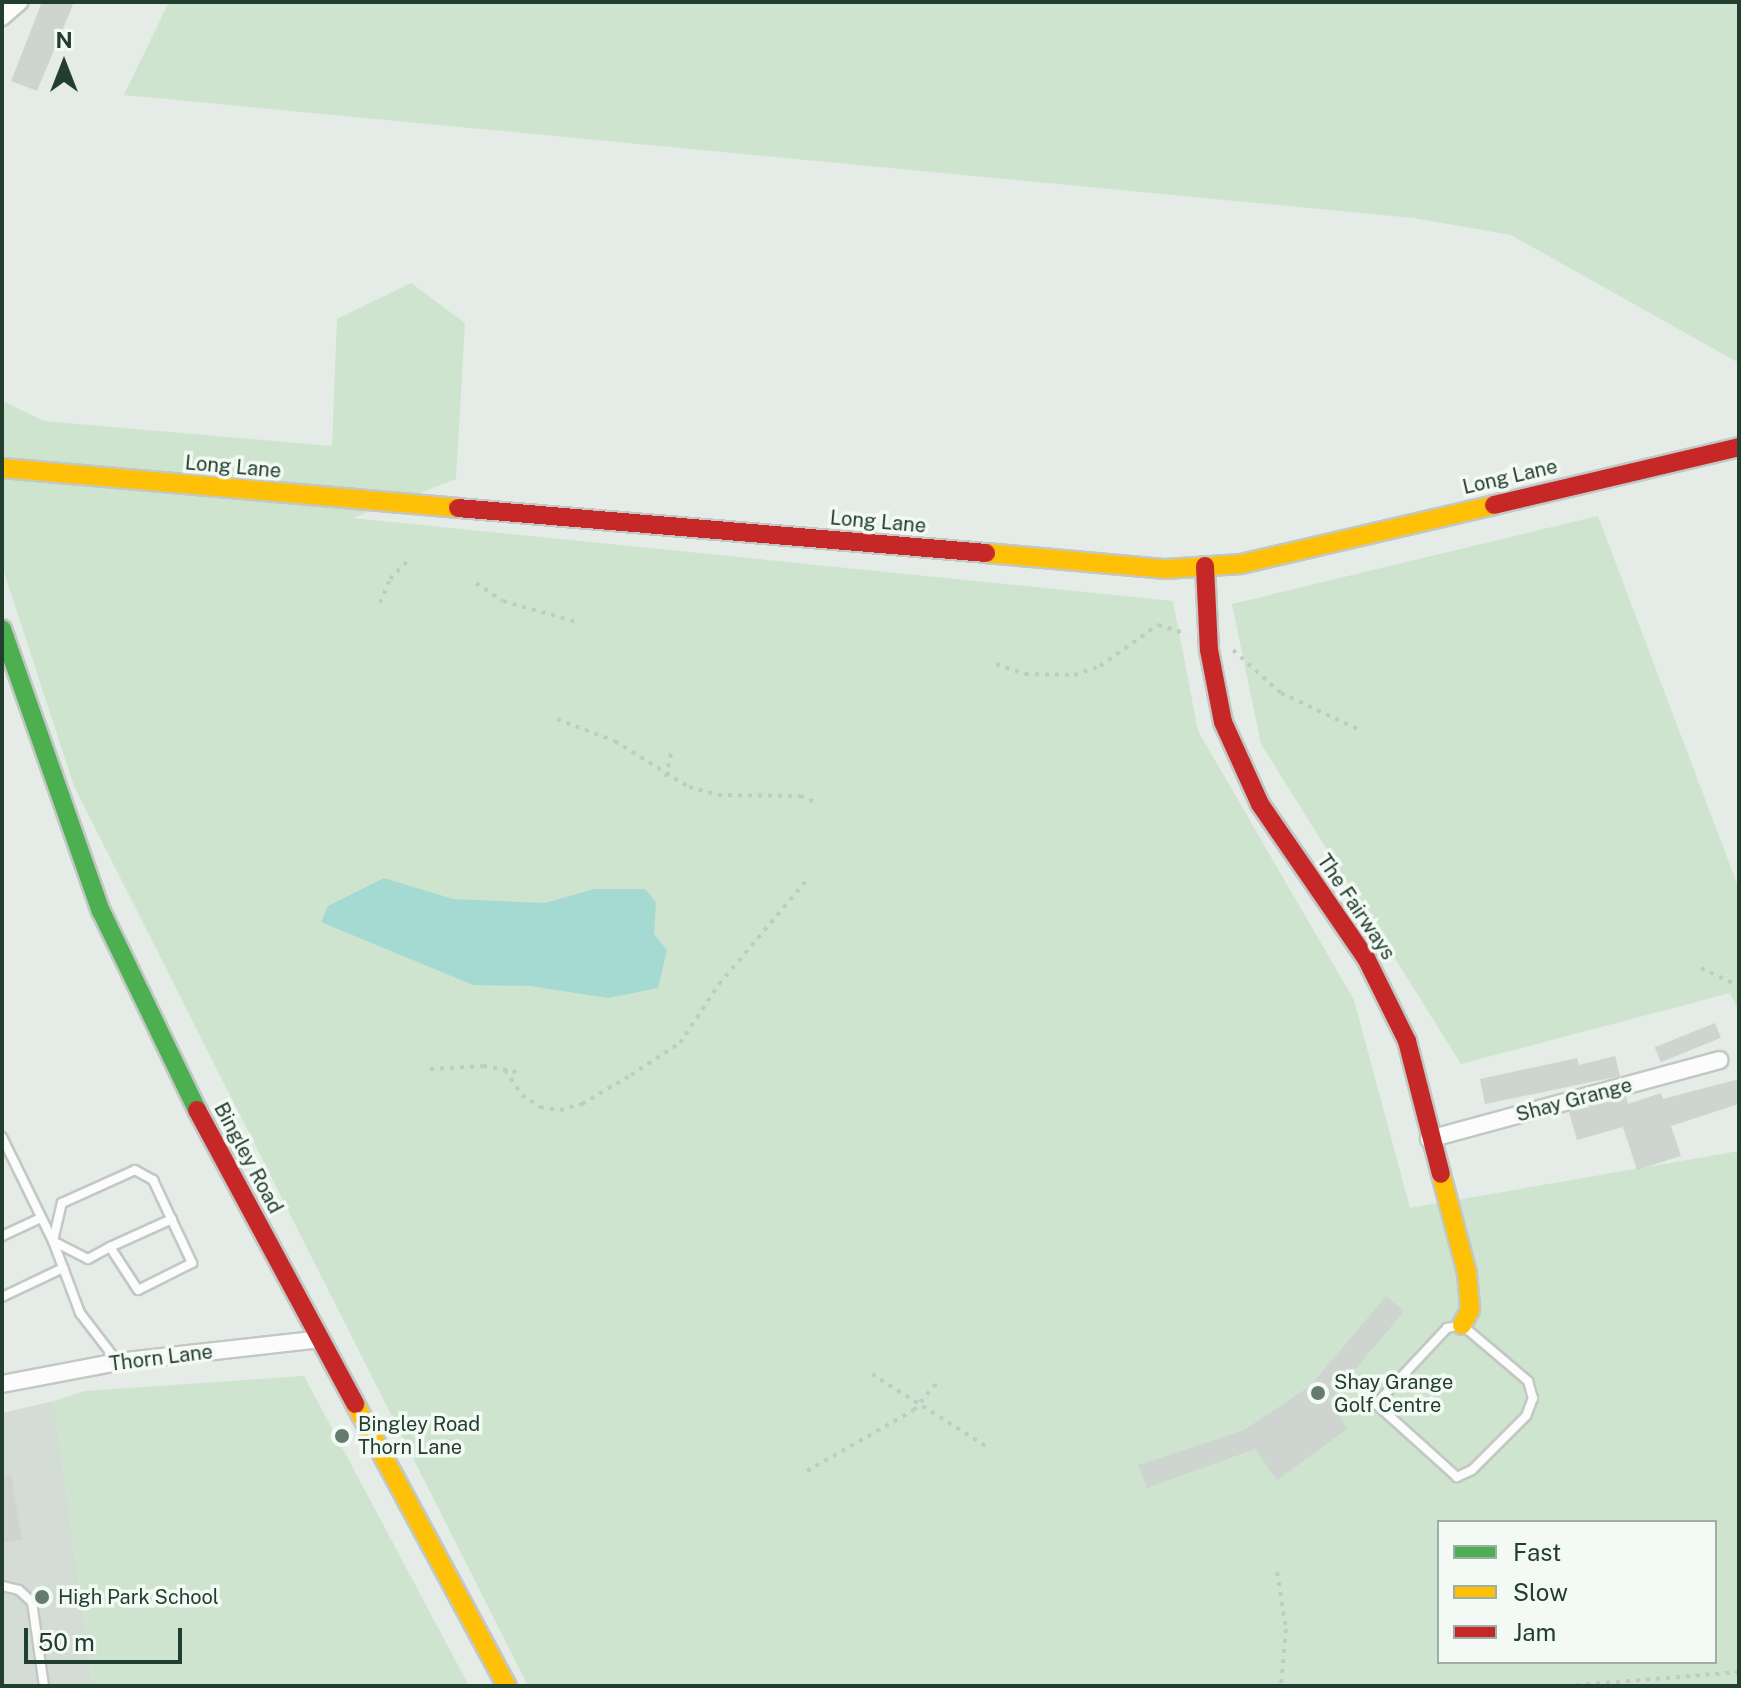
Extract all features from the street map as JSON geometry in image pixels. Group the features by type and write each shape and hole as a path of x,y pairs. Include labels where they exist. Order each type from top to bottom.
{"street":[{"path":"2,17 19,2"},
{"name":"Long Lane","path":"2,468 1150,568 1241,564 1739,447"},
{"name":"The Fairways","path":"1205,566 1209,650 1223,722 1260,804 1366,958 1407,1041 1429,1139 1467,1273 1470,1310 1462,1325"},
{"name":"Bingley Road","path":"2,629 101,911 162,1044 507,1686"},
{"name":"Shay Grange","path":"1429,1139 1719,1060"},
{"name":"Thorn Lane","path":"2,1384 117,1362 321,1339"}],"lane":[{"path":"2,1137 53,1241 80,1313 117,1362"},
{"path":"53,1241 62,1203 125,1171 153,1180 191,1267 133,1290 110,1247"},
{"path":"2,1236 41,1218"},
{"path":"53,1241 88,1259 172,1219"},
{"path":"2,1297 63,1268"},
{"path":"1462,1325 1528,1381 1533,1398 1526,1416 1472,1470 1457,1477 1376,1404 1447,1328 1462,1325"},
{"path":"2,1586 19,1590 32,1602 44,1686"}],"path":[{"path":"380,603 390,579 409,559"},
{"path":"476,583 503,601 576,622"},
{"path":"996,664 1025,674 1074,675 1100,666 1158,625 1198,639"},
{"path":"1223,646 1237,651 1252,671 1281,693 1357,729"},
{"path":"557,719 615,741 666,777 718,795 800,796 816,802"},
{"path":"666,777 671,754"},
{"path":"505,1070 522,1095 540,1107 560,1110 582,1104 631,1075 680,1043 719,984 806,881"},
{"path":"1701,968 1739,986"},
{"path":"430,1069 516,1072"},
{"path":"872,1374 990,1449"},
{"path":"807,1471 919,1405 940,1379"},
{"path":"1277,1572 1286,1629 1281,1686"},
{"path":"1566,1686 1739,1672"}],"shaded area":[{"name":"High Park School","path":"54,1401 93,1686 2,1686 2,1413"}],"green space":[{"path":"169,2 1739,2 1739,363 1511,235 1414,218 124,95"},
{"path":"411,283 465,323 456,479 353,518 1173,601 1198,731 1354,1000 1410,1208 1739,1151 1739,1686 528,1686 74,786 2,566 2,401 44,421 332,446 337,319"},
{"path":"1598,516 1739,889 1739,1011 1730,993 1461,1064 1261,744 1232,604"},
{"path":"304,1376 469,1686 93,1686 54,1401 85,1391"}],"water":[{"path":"384,878 453,899 545,903 594,889 645,889 656,902 654,934 667,950 658,988 608,998 530,986 473,985 321,922 328,906"}],"building":[{"path":"42,2 74,2 37,91 11,81"},
{"path":"1715,1023 1721,1038 1661,1062 1655,1047"},
{"path":"1615,1056 1620,1076 1485,1104 1480,1079 1577,1058 1579,1065"},
{"path":"1739,1079 1739,1104 1671,1126 1681,1156 1637,1170 1623,1127 1577,1140 1569,1112 1626,1097 1628,1104 1661,1093 1663,1099"},
{"name":"Shay Grange Golf Centre","path":"1386,1296 1404,1311 1330,1400 1347,1429 1277,1480 1255,1449 1147,1488 1138,1465 1244,1430 1310,1386"},
{"path":"11,1475 22,1539 2,1543 2,1476"}],"traffic: fast":[{"path":"2,629 101,911 197,1110"}],"traffic: slow":[{"path":"2,468 458,508"},
{"path":"986,553 1166,569 1241,564 1494,505"},
{"path":"1441,1174 1467,1273 1470,1310 1462,1325"},
{"path":"355,1404 507,1686"}],"traffic: jam":[{"path":"1494,505 1739,447"},
{"path":"458,508 986,553"},
{"path":"1205,566 1209,650 1223,722 1260,804 1366,958 1407,1041 1441,1174"},
{"path":"197,1110 355,1404"}],"place":[{"name":"Shay Grange Golf Centre","path":"1318,1393"},
{"name":"Bingley Road Thorn Lane","path":"342,1436"},
{"name":"High Park School","path":"42,1597"}]}
